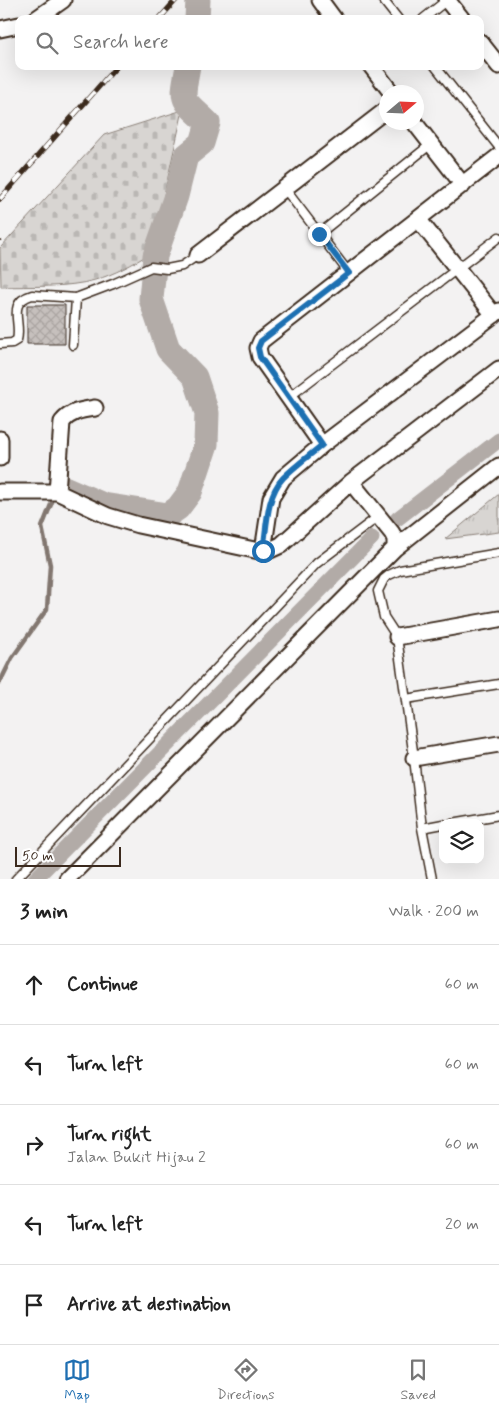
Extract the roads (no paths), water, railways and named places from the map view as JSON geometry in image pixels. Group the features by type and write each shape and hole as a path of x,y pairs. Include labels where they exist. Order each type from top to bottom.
{"street":[{"path":"41,15 62,0"},
{"path":"320,0 331,15"},
{"path":"447,0 459,15"},
{"path":"0,29 15,26"},
{"path":"484,47 499,66"},
{"path":"374,70 386,85"},
{"path":"198,254 379,115"},
{"path":"420,130 462,185"},
{"path":"322,445 260,357 258,348 261,341 499,156"},
{"path":"263,551 271,498 283,478 322,445 497,313 418,219"},
{"path":"0,492 57,492 108,516 138,525 263,551 270,550 281,545 351,482 499,369"},
{"path":"57,492 62,422 67,416 78,410 96,408"},
{"path":"0,439 0,458"},
{"path":"66,879 395,548 499,466"},
{"path":"351,482 392,533 395,548"},
{"path":"397,637 499,619"},
{"path":"414,758 499,744"}],"lane":[{"path":"383,0 395,15"},
{"path":"429,15 447,0"},
{"path":"438,70 499,147"},
{"path":"319,234 431,144"},
{"path":"284,188 349,273"},
{"path":"289,397 499,238"},
{"path":"0,344 12,343 17,340 16,308 22,299 32,295 76,298 151,267 167,269 182,266 198,254"},
{"path":"73,345 76,298"},
{"path":"16,879 317,563 379,516"},
{"path":"432,879 422,828 397,637 384,617 378,591 384,579 400,570 499,553"},
{"path":"406,699 499,684"},
{"path":"476,819 499,815"},
{"path":"422,828 439,825"}],"waterway":[{"path":"197,15 198,0"},
{"path":"64,488 103,505 168,515 178,508 190,492 206,444 207,413 195,377 168,349 151,299 155,256 176,196 186,156 202,143 208,123 185,99 184,87 187,70"},
{"path":"397,519 499,440"},
{"path":"0,682 12,658 47,609 50,565 42,527 52,502"},
{"path":"35,879 372,538"}],"railway":[{"path":"163,15 176,0"},
{"path":"0,199 113,70"}]}
